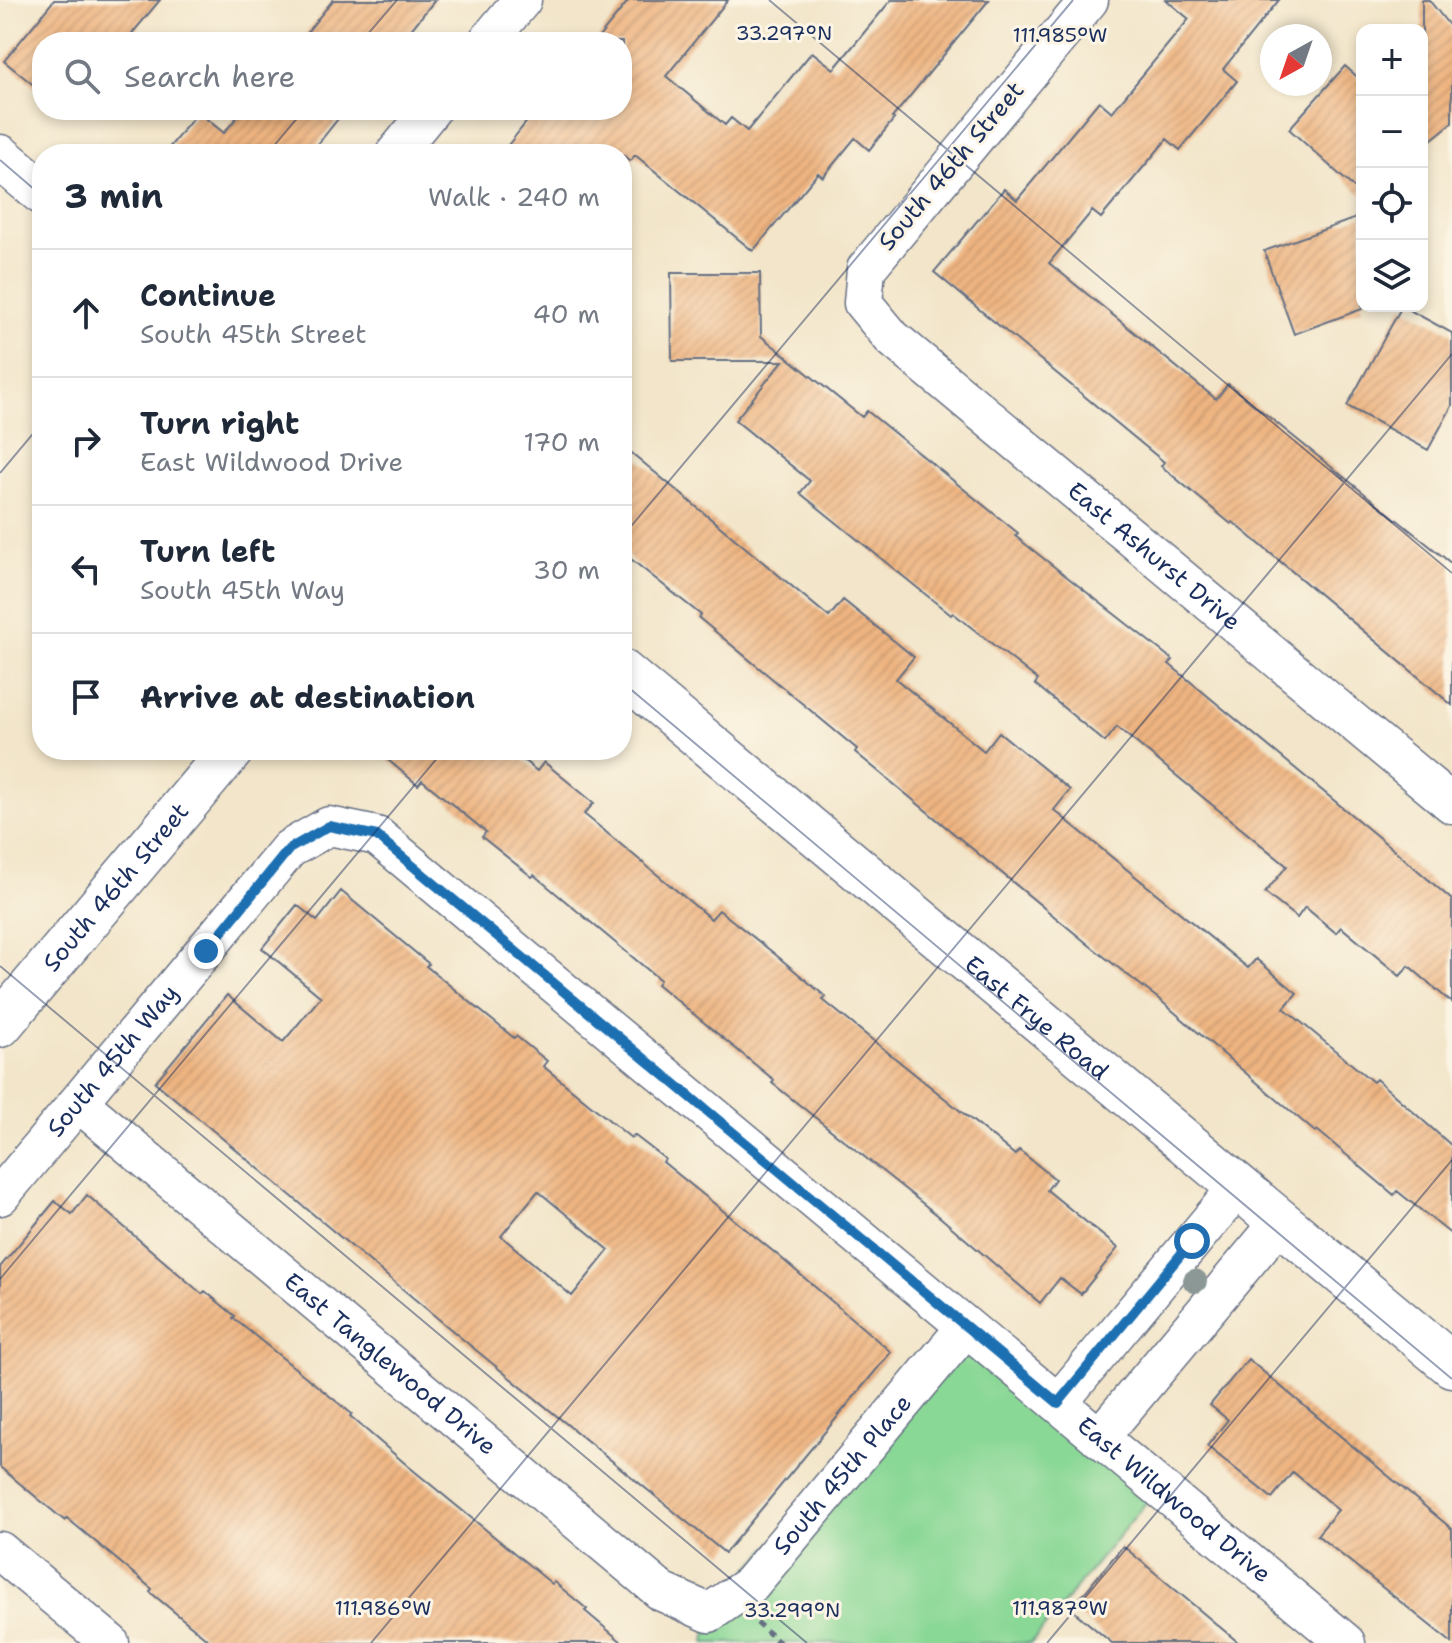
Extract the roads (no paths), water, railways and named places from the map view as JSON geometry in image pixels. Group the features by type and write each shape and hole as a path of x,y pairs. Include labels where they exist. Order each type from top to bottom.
{"street":[{"path":"495,32 522,0"},
{"name":"South 46th Street","path":"863,303 866,269 1089,0"},
{"path":"403,144 423,120"},
{"path":"0,157 32,184"},
{"name":"East Ashurst Drive","path":"863,303 892,338 1452,804"},
{"name":"East Frye Road","path":"632,680 1452,1365"},
{"name":"South 46th Street","path":"0,1025 223,760"},
{"name":"South 45th Way","path":"0,1196 289,849 329,826"},
{"name":"East Wildwood Drive","path":"329,826 377,836 1346,1643"},
{"name":"East Tanglewood Drive","path":"79,1103 662,1592 709,1613"},
{"path":"1058,1403 1238,1187"},
{"path":"1099,1438 1280,1222"},
{"path":"1148,1295 1190,1329"},
{"name":"South 45th Place","path":"709,1613 750,1585 966,1327"},
{"path":"0,1551 110,1643"}]}
